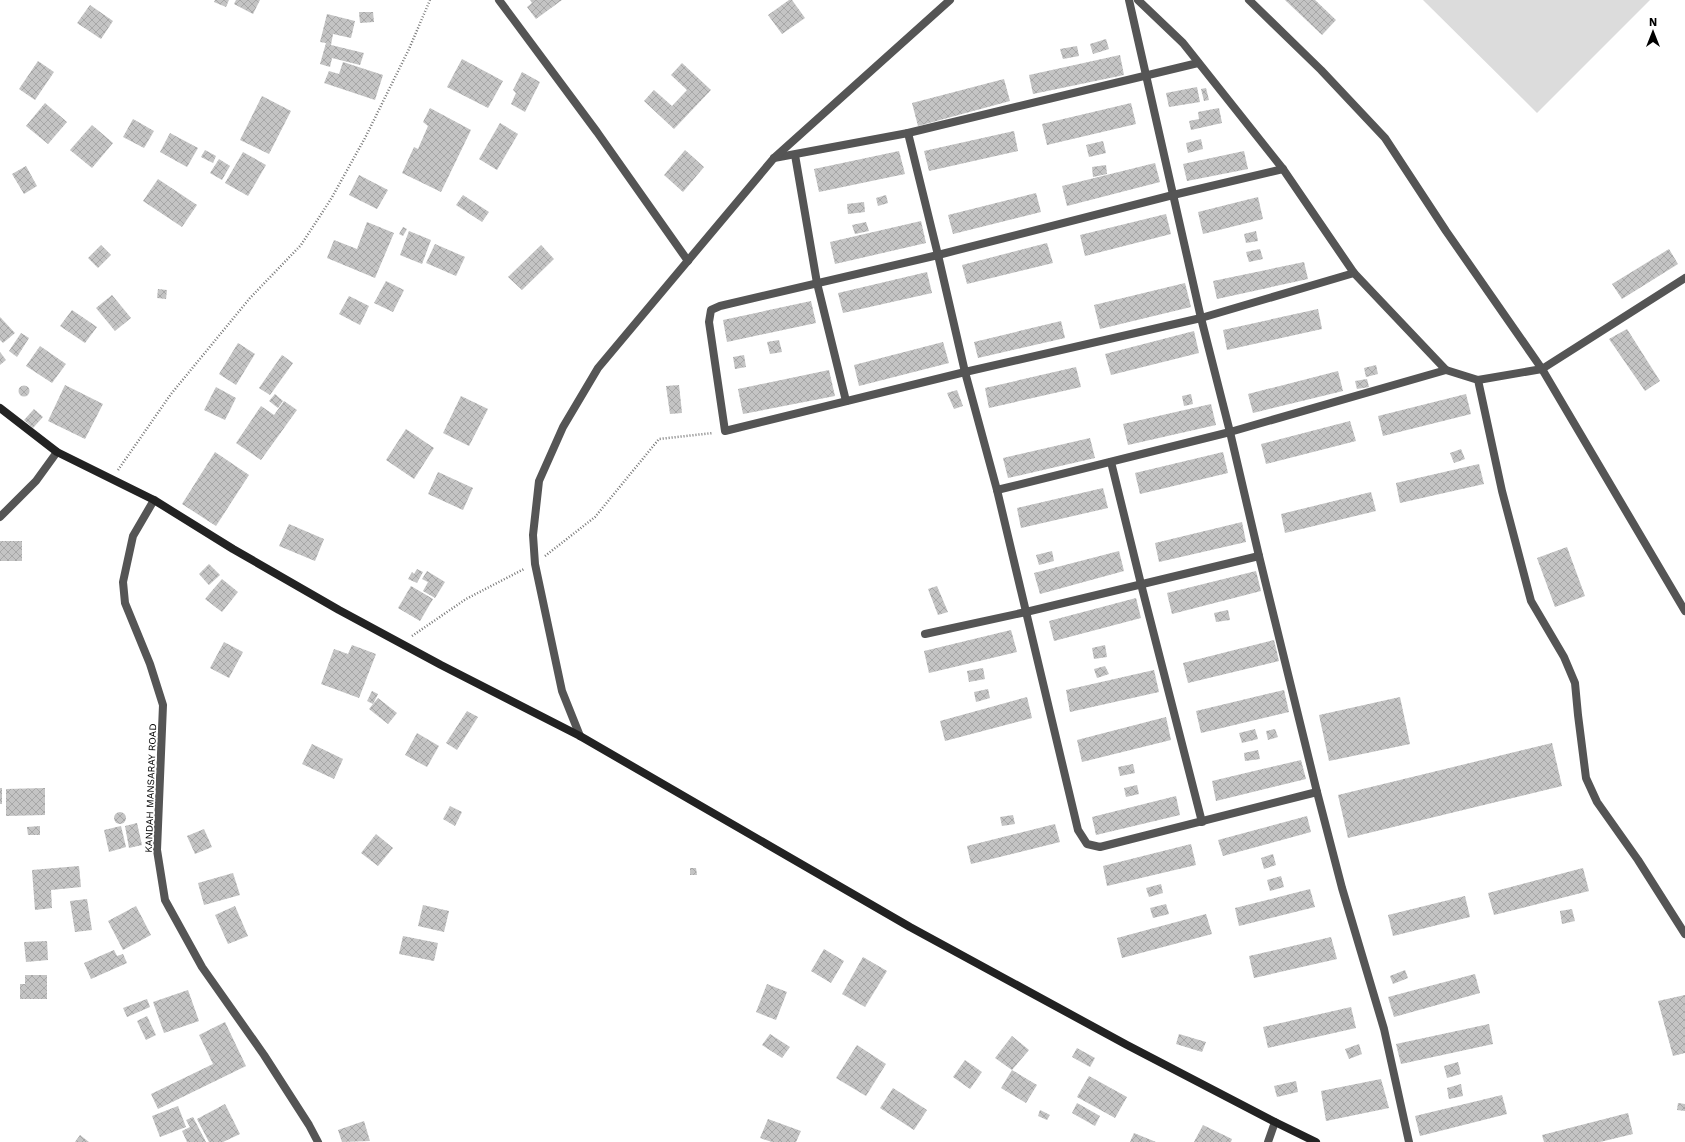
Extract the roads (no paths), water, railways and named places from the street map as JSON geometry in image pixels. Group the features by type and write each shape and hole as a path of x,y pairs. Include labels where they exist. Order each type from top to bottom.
{"main road":[{"path":"0,408 57,452 154,500 233,549 339,610 441,665 580,736 910,928 1275,1122 1316,1142"}],"street":[{"path":"499,0 597,132 688,261"},
{"path":"580,736 562,691 535,564 532,535 539,481 563,427 598,368 774,158 950,0"},
{"path":"1129,0 1201,318 1259,556 1342,888 1384,1029 1409,1142"},
{"path":"1138,0 1183,42 1198,63 1283,169 1354,273 1446,370 1478,380 1542,369 1685,278"},
{"path":"1249,0 1320,70 1385,138 1446,232 1542,369 1685,611"},
{"path":"774,158 908,133 1198,63"},
{"path":"908,133 965,372 998,490 1078,830 1087,844 1100,847 1317,792"},
{"path":"795,155 817,283 846,402"},
{"path":"1283,169 938,255 720,306 711,310 709,322 725,431 965,372 1201,318 1354,273"},
{"path":"998,490 1230,432 1446,370"},
{"path":"1478,380 1502,491 1531,601 1564,656 1575,683 1586,778 1597,802 1638,860 1685,934"},
{"path":"0,516 36,481 57,452"},
{"path":"1111,462 1202,822"},
{"name":"KANDAH MANSARAY ROAD","path":"154,500 133,536 123,582 125,603 150,664 163,705 157,850 165,900 202,967 264,1055 309,1125 318,1142"},
{"path":"926,634 1026,612 1259,556"},
{"path":"1268,1142 1275,1122"}]}
